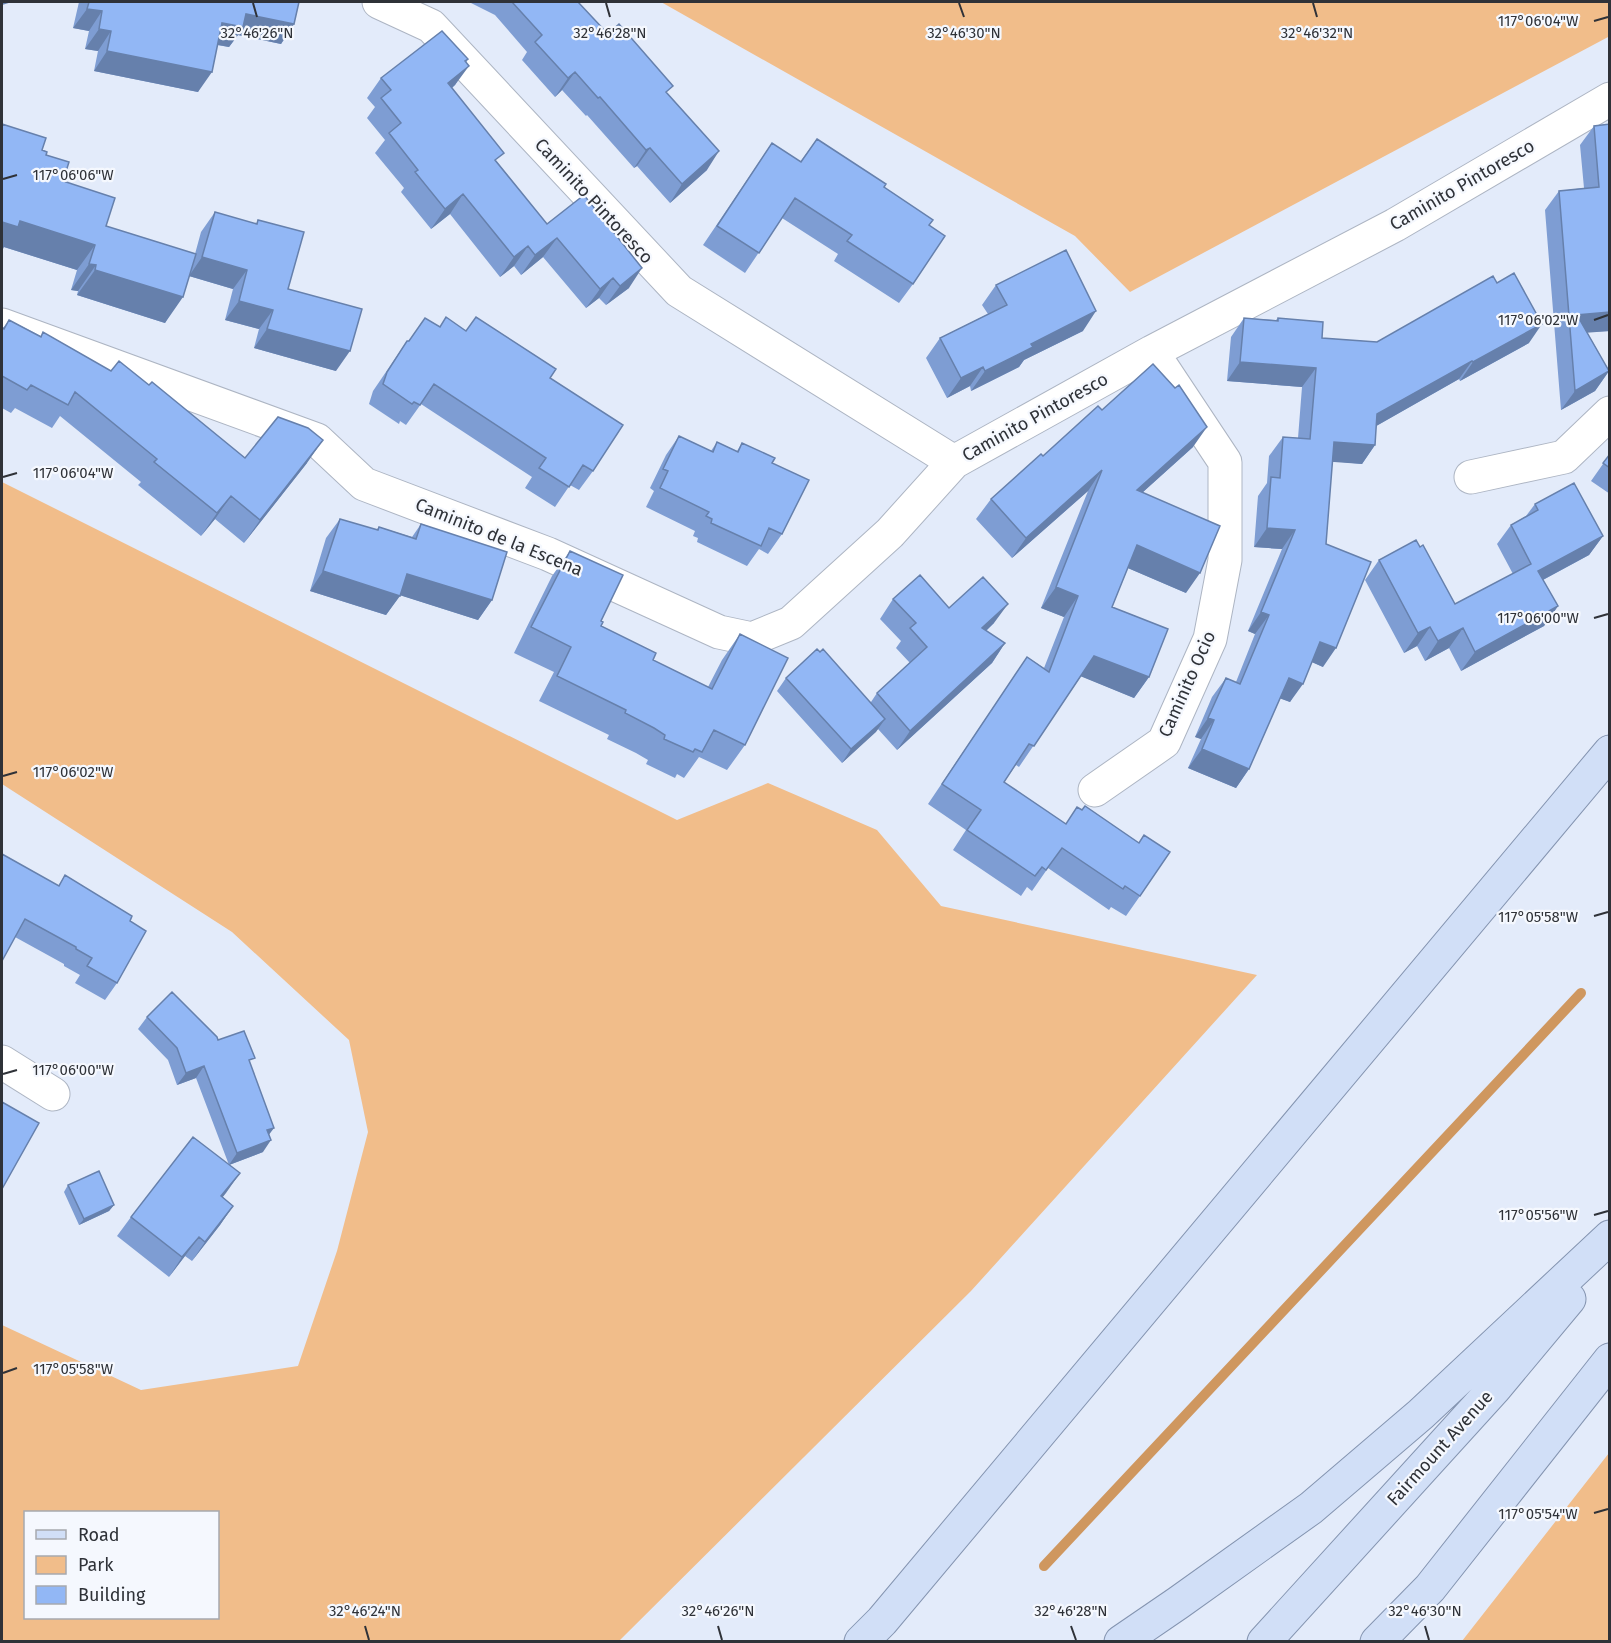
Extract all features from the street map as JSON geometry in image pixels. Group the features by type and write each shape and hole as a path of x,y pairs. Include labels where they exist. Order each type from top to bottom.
{"main road":[{"path":"861,1641 882,1622 1610,752"},
{"path":"1121,1641 1311,1508 1421,1414 1610,1237"},
{"name":"Fairmount Avenue","path":"1264,1641 1494,1389 1610,1248"},
{"path":"1377,1641 1430,1588 1610,1360"}],"street":[{"name":"Caminito Pintoresco","path":"379,2 431,26 679,291 954,462 1152,352 1395,225 1610,99"},
{"name":"Caminito de la Escena","path":"2,325 317,440 364,484 548,554 719,632 752,639 792,623 890,534 954,462"},
{"name":"Caminito Ocio","path":"1095,790 1164,742 1210,639 1225,560 1225,462 1152,352"},
{"path":"1471,477 1564,457 1610,413"},
{"path":"2,1062 53,1094"}],"green space":[{"path":"661,2 1609,2 1610,36 1130,292 1075,236"},
{"path":"2,482 677,820 768,783 877,830 941,906 1257,975 971,1291 619,1641 2,1641 2,1325 141,1390 298,1366 337,1251 368,1132 349,1040 232,932 2,784"},
{"path":"1609,1453 1609,1641 1462,1641"}],"building":[{"path":"89,2 299,2 294,24 246,14 243,27 222,23 212,72 107,51 111,31 99,29 102,11 87,9"},
{"path":"512,2 578,2 608,34 619,24 673,86 666,92 719,151 682,184 650,148 646,150 575,72 568,78 535,42 542,35"},
{"path":"442,31 468,59 465,61 469,66 448,83 504,153 495,160 547,224 584,195 642,268 620,286 613,278 600,289 557,238 535,255 528,246 514,257 463,194 445,209 415,172 418,170 389,133 401,123 381,98 391,90 381,78"},
{"path":"2,124 46,138 42,150 47,152 46,155 69,162 63,181 115,198 106,226 196,254 183,297 95,270 96,265 89,264 95,245 20,221 18,227 2,222"},
{"path":"1610,124 1610,312 1577,315 1609,371 1575,391 1559,191 1599,187 1594,126"},
{"path":"817,139 886,184 884,187 933,220 929,225 945,236 913,284 847,241 852,235 795,198 759,253 717,226 772,143 801,162"},
{"path":"215,212 257,224 258,220 304,232 288,289 362,309 350,351 267,329 273,310 239,301 247,270 202,257"},
{"path":"1066,250 1096,311 1031,344 1033,347 985,371 983,367 961,378 940,338 1007,305 996,285"},
{"path":"1514,273 1542,324 1377,414 1375,445 1334,442 1326,544 1371,562 1336,648 1320,642 1303,684 1289,678 1249,769 1202,749 1214,720 1208,718 1226,678 1240,684 1269,615 1261,612 1295,530 1267,528 1271,477 1280,478 1283,437 1310,439 1316,368 1240,362 1244,318 1323,322 1322,338 1377,342 1493,276 1497,283"},
{"path":"446,317 466,331 476,317 556,369 550,378 623,425 593,471 583,465 569,487 539,468 546,458 434,384 420,405 414,402 412,404 383,384 387,372 425,318 440,327"},
{"path":"9,320 41,337 43,332 111,371 119,361 149,385 152,382 245,458 278,417 308,428 323,440 260,520 231,496 217,513 154,462 157,459 75,392 68,405 31,385 27,390 2,376 2,327 4,329"},
{"path":"1153,364 1175,388 1179,385 1207,427 1137,490 1220,526 1200,573 1137,545 1112,607 1168,629 1149,677 1094,656 1034,746 1029,744 1004,782 1066,824 1077,807 1082,810 1085,806 1139,843 1144,835 1170,852 1140,896 1125,886 1123,889 1062,848 1046,870 1042,867 1035,876 967,830 981,810 942,784 1027,657 1049,672 1078,596 1056,587 1102,470 1026,538 991,499 1098,406 1102,410"},
{"path":"679,436 713,452 717,442 738,452 742,443 775,458 772,463 809,480 782,534 769,528 761,546 711,523 712,519 706,516 709,512 660,488 668,471 663,469"},
{"path":"1610,454 1610,468 1603,463"},
{"path":"1574,483 1603,536 1538,571 1558,606 1475,652 1463,628 1438,641 1430,627 1418,633 1379,560 1416,540 1420,547 1423,545 1455,604 1531,564 1511,525 1538,510 1535,504"},
{"path":"340,519 378,530 379,527 416,539 421,524 507,552 492,600 407,574 400,596 323,571"},
{"path":"570,551 623,575 601,621 603,622 601,626 656,653 653,660 712,689 740,634 788,658 745,745 714,730 702,752 695,749 693,752 664,739 665,735 625,713 626,710 557,676 571,647 531,627"},
{"path":"920,575 949,608 983,577 1008,604 982,628 1005,643 910,731 877,693 927,647 910,628 916,623 893,599"},
{"path":"817,649 820,652 823,649 885,719 851,749 786,678"},
{"path":"2,854 59,886 65,875 132,916 130,921 146,931 117,983 87,966 92,958 25,919 2,961"},
{"path":"172,992 218,1040 244,1031 255,1058 249,1060 274,1128 267,1130 271,1140 237,1153 204,1066 186,1073 177,1048 147,1017"},
{"path":"2,1102 39,1123 2,1189"},
{"path":"193,1137 240,1173 221,1196 233,1206 205,1242 199,1237 182,1257 131,1217"},
{"path":"99,1171 114,1205 84,1219 68,1185"}],"waterway":[{"path":"1044,1566 1581,993"}]}
